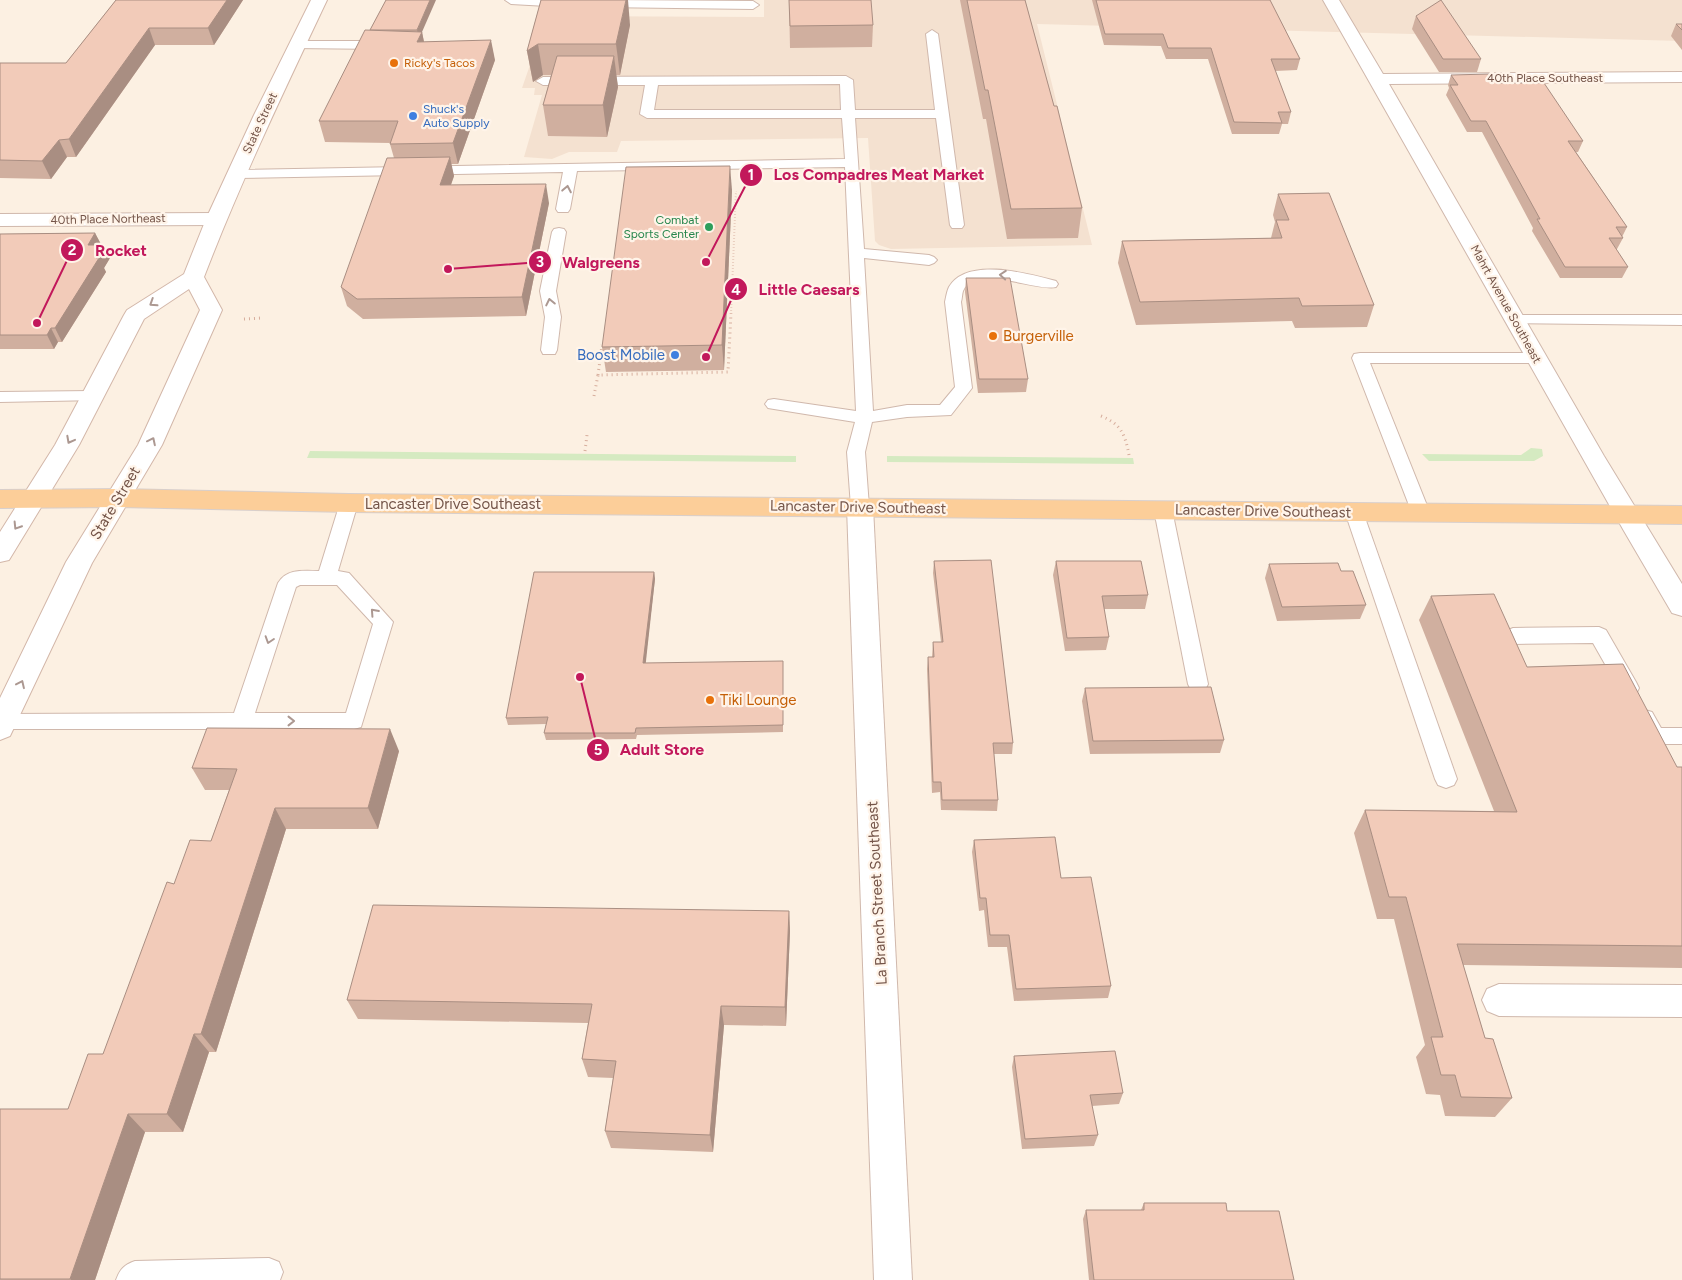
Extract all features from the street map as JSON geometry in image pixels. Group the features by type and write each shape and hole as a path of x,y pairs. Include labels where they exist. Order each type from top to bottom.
{"main road":[{"name":"Lancaster Drive Southeast","path":"0,499 118,498 349,503 1682,515"}],"street":[{"name":"State Street","path":"2,725 79,562 150,445 211,310 194,277 216,218 319,0"},
{"name":"Mahrt Avenue Southeast","path":"1331,0 1378,79 1626,515 1682,606"},
{"name":"40th Place Southeast","path":"1378,79 1682,77"},
{"name":"40th Place Northeast","path":"0,220 216,218"},
{"path":"0,554 67,445 135,315 194,277"},
{"name":"La Branch Street Southeast","path":"860,507 893,1280"},
{"path":"1500,1000 1682,1001"}],"lane":[{"path":"511,0 753,5"},
{"path":"932,34 957,225"},
{"path":"297,45 393,45"},
{"path":"543,81 846,80 857,253 864,418 856,452 860,507"},
{"path":"652,81 647,114 942,114"},
{"path":"236,174 852,163"},
{"path":"563,209 571,168"},
{"path":"549,350 553,317 548,290 559,232"},
{"path":"857,253 929,260"},
{"path":"774,404 864,418 907,411 945,411 964,388 953,302 953,291 961,281 971,276 988,274 1028,278 1050,284"},
{"path":"1515,320 1682,320"},
{"path":"1421,513 1360,358 1536,358"},
{"path":"0,397 92,396"},
{"path":"326,578 349,503"},
{"path":"1163,510 1198,684"},
{"path":"1354,512 1446,779"},
{"path":"2,725 354,721 383,622 342,578 296,578 288,583 242,721"},
{"path":"1513,636 1600,635 1656,736 1682,736"},
{"path":"130,1280 135,1275 269,1272"}],"path":[{"path":"598,375 728,372 736,187"},
{"path":"238,319 262,318"},
{"path":"594,396 604,336"},
{"path":"1101,416 1119,424 1126,435 1129,455"},
{"path":"585,451 587,435"}],"shaded area":[{"path":"764,0 1682,0 1682,41 1037,24 1092,245 891,249 879,245 875,241 868,138 621,141 617,152 569,152 552,159 524,157 542,95 534,95 535,88 522,88 547,16 764,17"}],"green space":[{"path":"1531,448 1542,449 1543,456 1534,461 1429,461 1422,454 1521,455"},
{"path":"310,451 796,456 796,462 307,458"},
{"path":"887,456 1133,458 1134,464 887,462"}],"building":[{"path":"116,0 227,0 208,28 149,28 69,139 59,140 42,161 0,160 0,63 66,63"},
{"path":"386,0 430,0 417,30 370,30"},
{"path":"541,0 626,0 616,44 538,44 527,51"},
{"path":"789,0 871,0 873,25 790,26"},
{"path":"967,0 1025,0 1054,106 1057,106 1082,208 1011,209 988,90 985,90"},
{"path":"1096,0 1270,0 1300,59 1271,59 1291,112 1278,112 1282,123 1234,122 1211,48 1168,48 1163,34 1105,34"},
{"path":"1441,0 1481,59 1443,59 1416,16"},
{"path":"1676,24 1682,24 1682,30"},
{"path":"365,30 422,32 417,42 491,40 453,143 390,144 398,121 319,121"},
{"path":"557,56 614,56 603,105 543,105"},
{"path":"1490,74 1496,83 1544,83 1583,141 1568,141 1627,227 1616,227 1623,238 1609,238 1628,267 1565,267 1537,219 1540,219 1486,121 1471,121 1450,85 1458,85 1451,75"},
{"path":"450,157 440,185 546,184 522,297 357,299 341,287 387,158"},
{"path":"730,166 722,345 602,347 626,167"},
{"path":"1329,193 1374,305 1302,306 1299,298 1140,302 1122,241 1282,238 1276,220 1289,220 1278,194"},
{"path":"95,233 88,245 103,245 96,258 99,258 55,328 51,328 47,335 0,335 0,234"},
{"name":"Burgerville","path":"966,278 1010,278 1028,379 979,379"},
{"path":"991,560 1013,743 993,743 998,800 942,800 941,782 933,782 928,657 934,657 933,642 943,642 934,561"},
{"path":"1056,561 1141,561 1148,595 1102,596 1109,637 1067,638"},
{"path":"1338,563 1341,571 1353,571 1366,605 1282,607 1269,564"},
{"path":"534,572 654,572 643,663 783,661 783,725 636,728 635,733 544,733 548,717 506,718"},
{"path":"1494,594 1527,667 1623,664 1677,767 1682,767 1682,946 1457,944 1485,1038 1493,1039 1512,1098 1461,1097 1455,1075 1441,1075 1431,1037 1443,1037 1406,897 1389,897 1365,810 1517,812 1431,596"},
{"path":"1211,687 1224,740 1093,741 1085,688"},
{"path":"207,728 390,729 368,808 275,808 201,1034 194,1034 167,1114 128,1114 70,1279 0,1279 0,1109 68,1109 88,1054 103,1054 167,882 174,884 190,840 211,841 237,769 192,768"},
{"path":"1055,837 1061,878 1091,877 1111,986 1016,989 1009,935 990,935 986,898 980,898 974,840"},
{"path":"373,905 789,911 785,1007 721,1006 710,1135 605,1131 616,1061 582,1059 592,1004 347,1000"},
{"path":"1115,1051 1123,1093 1090,1095 1098,1135 1025,1139 1014,1056"},
{"path":"1144,1203 1226,1203 1227,1211 1279,1211 1294,1280 1094,1280 1086,1210 1144,1210"}],"place":[{"name":"Ricky's Tacos","path":"394,63"},
{"name":"Shuck's Auto Supply","path":"413,116"},
{"name":"Combat Sports Center","path":"709,227"},
{"name":"Los Compadres Meat Market","path":"706,262"},
{"name":"Walgreens","path":"448,269"},
{"name":"Rocket","path":"37,323"},
{"name":"Burgerville","path":"993,336"},
{"name":"Boost Mobile","path":"675,355"},
{"name":"Little Caesars","path":"706,357"},
{"name":"Adult Store","path":"580,677"},
{"name":"Tiki Lounge","path":"710,700"}]}
